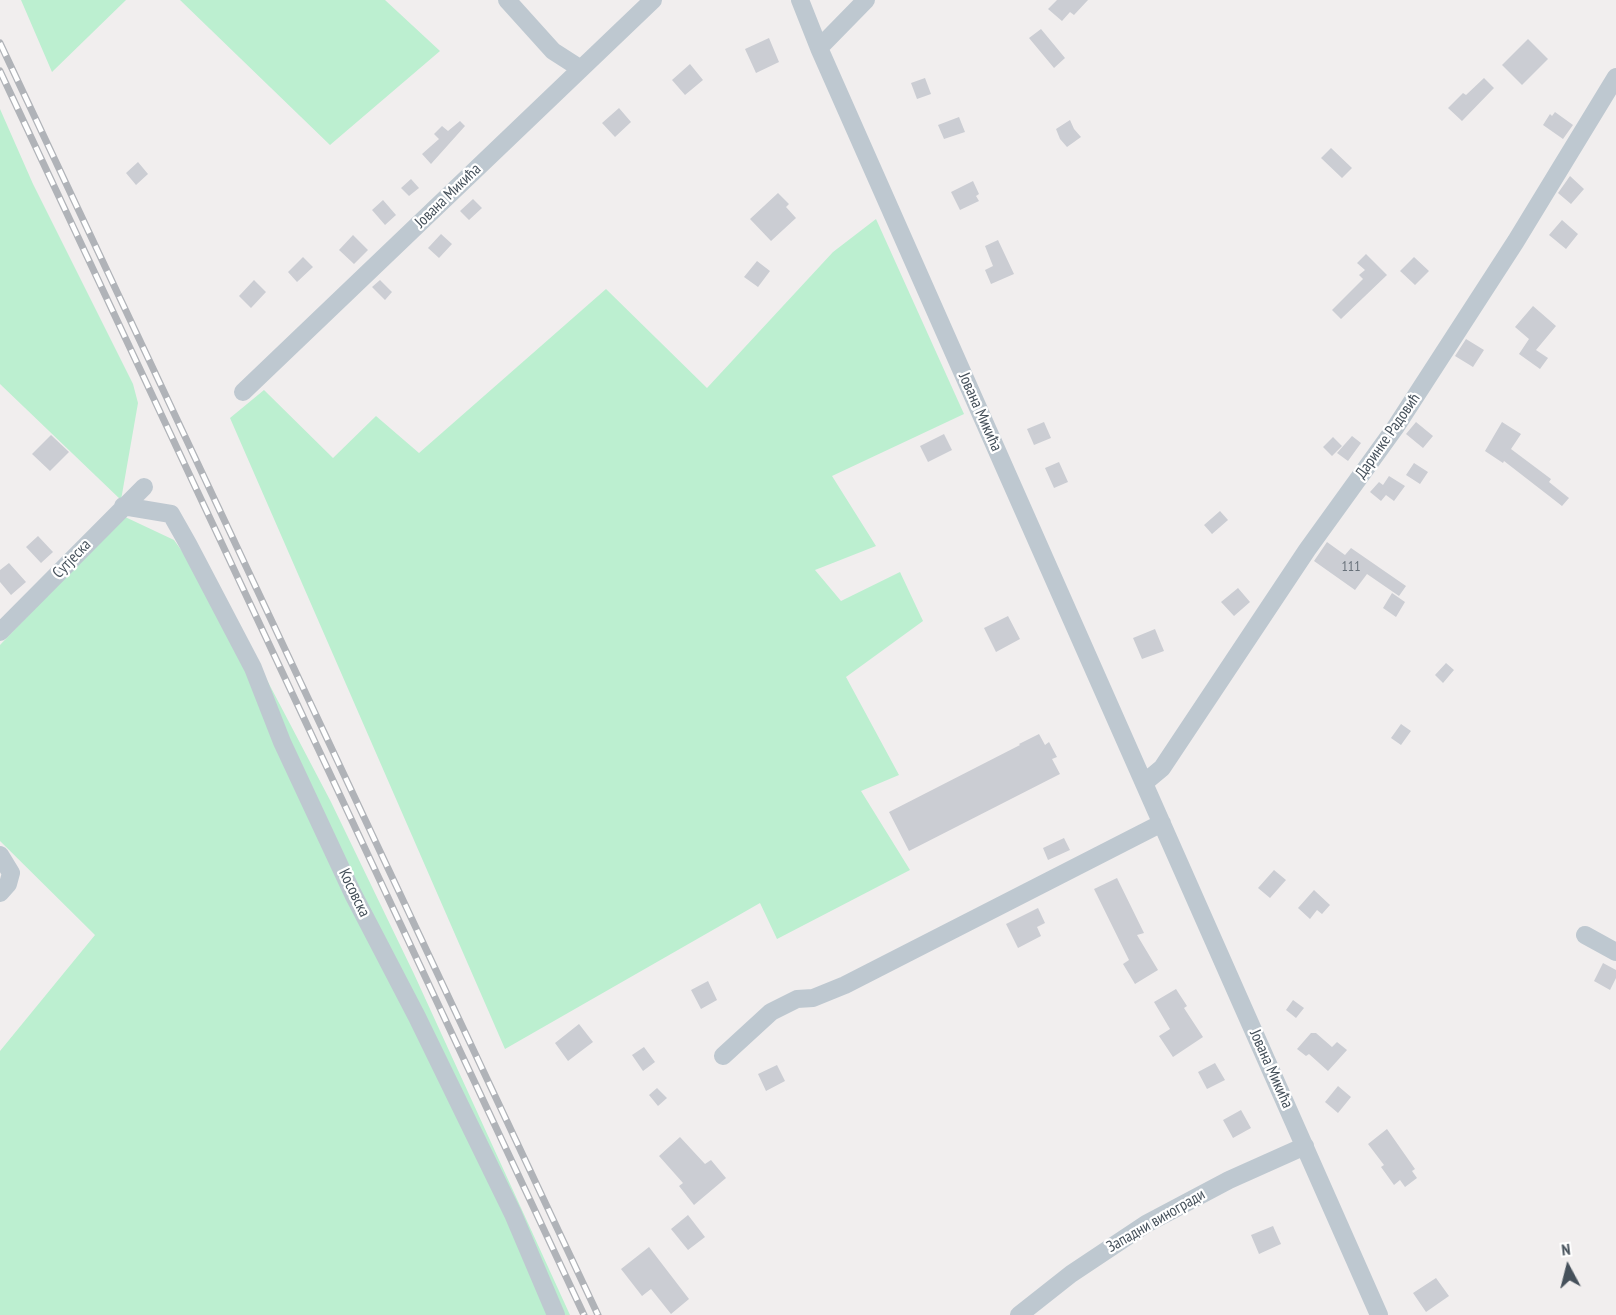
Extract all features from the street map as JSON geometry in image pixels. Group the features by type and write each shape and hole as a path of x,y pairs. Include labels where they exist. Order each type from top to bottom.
{"street":[{"path":"507,0 553,51 580,69"},
{"name":"Јована Микића","path":"243,392 653,0"},
{"name":"Јована Микића","path":"800,0 819,48 1379,1315"},
{"path":"819,48 866,0"},
{"name":"Даринке Радовић","path":"1144,783 1162,768 1307,550 1395,428 1516,241 1616,77"},
{"name":"Сутјеска","path":"0,632 144,487"},
{"name":"Косовска","path":"123,506 171,514 188,544 253,668 282,742 343,872 513,1214 556,1315"},
{"path":"723,1056 771,1012 797,999 813,998 845,985 1162,823"},
{"path":"0,855 10,873 8,884 0,893"},
{"path":"1585,935 1616,952"},
{"name":"Западни виногради","path":"1019,1315 1071,1274 1146,1224 1229,1180 1305,1146"}],"green space":[{"path":"21,0 126,0 52,72"},
{"path":"180,0 385,0 440,51 330,145"},
{"path":"0,109 33,184 133,384 138,403 121,500 0,384"},
{"path":"876,219 964,414 832,476 876,546 815,570 841,601 900,572 923,621 846,677 899,775 861,791 910,870 777,939 760,903 505,1049 230,418 264,390 333,458 376,416 419,453 606,289 707,388 833,252"},
{"path":"123,516 174,540 247,642 331,802 414,974 570,1315 0,1315 0,1051 95,935 0,841 0,645"}],"building":[{"path":"1057,0 1088,0 1074,15 1070,12 1062,21 1048,9"},
{"path":"1041,29 1065,58 1054,68 1029,38"},
{"path":"769,38 779,62 756,73 745,49"},
{"path":"1528,39 1548,59 1522,85 1502,65"},
{"path":"690,64 703,80 685,95 672,80"},
{"path":"925,78 931,94 917,99 911,83"},
{"path":"1484,78 1494,88 1462,121 1448,108 1463,93 1466,95"},
{"path":"619,108 631,122 615,137 602,123"},
{"path":"1555,112 1573,125 1563,139 1543,125 1550,114 1552,116"},
{"path":"959,117 965,132 944,139 938,125"},
{"path":"1070,120 1081,137 1067,147 1060,139 1056,129"},
{"path":"460,121 465,126 431,164 422,154 439,139 434,134 442,126 448,131"},
{"path":"1331,148 1352,168 1342,178 1321,158"},
{"path":"138,162 148,174 136,185 126,173"},
{"path":"1570,176 1584,189 1571,204 1558,193"},
{"path":"411,179 419,188 409,196 401,188"},
{"path":"973,181 979,194 976,196 979,201 960,210 951,192"},
{"path":"778,193 789,204 786,207 796,218 771,241 750,219"},
{"path":"473,199 482,208 469,220 460,211"},
{"path":"383,200 396,215 385,225 372,210"},
{"path":"1562,220 1578,234 1566,249 1549,235"},
{"path":"441,234 452,244 439,258 428,248"},
{"path":"353,235 368,250 354,264 339,250"},
{"path":"998,240 1014,274 991,284 985,270 993,266 985,246"},
{"path":"1366,254 1387,275 1341,319 1332,310 1363,279 1359,275 1365,270 1357,263"},
{"path":"303,257 313,267 297,282 288,272"},
{"path":"1414,257 1429,271 1415,285 1400,271"},
{"path":"757,261 770,271 758,287 744,277"},
{"path":"254,280 266,292 251,308 239,296"},
{"path":"380,280 392,292 385,300 372,287"},
{"path":"1533,306 1556,326 1536,350 1548,358 1540,369 1519,354 1529,339 1515,327"},
{"path":"1466,339 1484,350 1473,367 1455,356"},
{"path":"1044,422 1051,438 1034,445 1027,429"},
{"path":"1416,422 1433,436 1423,448 1406,434"},
{"path":"1502,422 1521,434 1511,449 1551,479 1549,482 1569,498 1562,506 1504,461 1503,463 1485,451"},
{"path":"944,434 952,450 928,462 920,446"},
{"path":"51,435 69,452 50,471 32,454"},
{"path":"1352,436 1361,443 1348,461 1337,453"},
{"path":"1333,437 1342,446 1332,456 1323,447"},
{"path":"1059,462 1068,482 1054,488 1045,468"},
{"path":"1414,463 1428,472 1420,484 1406,475"},
{"path":"1389,476 1405,486 1394,501 1386,495 1381,501 1370,492 1379,482 1383,485"},
{"path":"1220,511 1228,520 1212,534 1204,525"},
{"path":"38,536 53,552 41,563 26,547"},
{"path":"1327,542 1345,555 1351,548 1406,586 1399,596 1367,574 1355,590 1314,561"},
{"path":"9,563 26,582 11,595 0,582 0,570"},
{"path":"1238,588 1250,602 1234,616 1221,602"},
{"path":"1392,593 1405,602 1396,617 1383,608"},
{"path":"1008,616 1020,639 996,652 984,628"},
{"path":"1155,629 1164,651 1142,659 1133,638"},
{"path":"1446,663 1454,670 1443,683 1435,675"},
{"path":"1401,724 1411,731 1401,745 1391,738"},
{"path":"1039,734 1045,745 1049,742 1057,757 1052,759 1060,774 909,851 889,812"},
{"path":"1064,838 1070,850 1048,860 1043,848"},
{"path":"1274,870 1286,880 1270,898 1258,888"},
{"path":"1117,878 1144,933 1137,935 1158,970 1135,984 1123,964 1129,960 1094,889"},
{"path":"1314,890 1330,905 1322,914 1317,910 1310,919 1298,908"},
{"path":"1038,908 1045,923 1037,927 1041,936 1018,948 1006,924"},
{"path":"1603,963 1616,970 1616,978 1610,990 1594,981"},
{"path":"708,981 717,1000 701,1009 691,990"},
{"path":"1176,989 1187,1006 1184,1008 1203,1037 1173,1057 1159,1036 1170,1029 1154,1002"},
{"path":"1293,1000 1304,1008 1296,1018 1286,1010"},
{"path":"579,1024 593,1042 568,1061 555,1043"},
{"path":"1311,1033 1316,1033 1332,1047 1337,1042 1347,1050 1328,1071 1309,1054 1306,1056 1297,1049"},
{"path":"644,1047 655,1062 643,1071 632,1055"},
{"path":"1215,1063 1225,1080 1207,1089 1198,1072"},
{"path":"777,1065 785,1081 766,1091 758,1074"},
{"path":"1338,1086 1351,1097 1338,1113 1325,1102"},
{"path":"657,1088 667,1098 658,1106 649,1095"},
{"path":"1241,1110 1251,1128 1233,1138 1223,1120"},
{"path":"1387,1129 1415,1169 1412,1171 1417,1178 1405,1187 1400,1180 1394,1185 1381,1167 1384,1165 1368,1144"},
{"path":"680,1137 705,1164 711,1160 726,1178 694,1205 679,1186 683,1183 659,1156"},
{"path":"688,1215 705,1237 688,1250 671,1229"},
{"path":"1273,1226 1281,1244 1259,1254 1251,1235"},
{"path":"649,1247 689,1299 671,1314 651,1289 642,1296 621,1269"},
{"path":"1436,1278 1449,1296 1426,1312 1413,1293"}],"railway":[{"path":"0,43 598,1315"},
{"path":"0,71 584,1315"}]}
